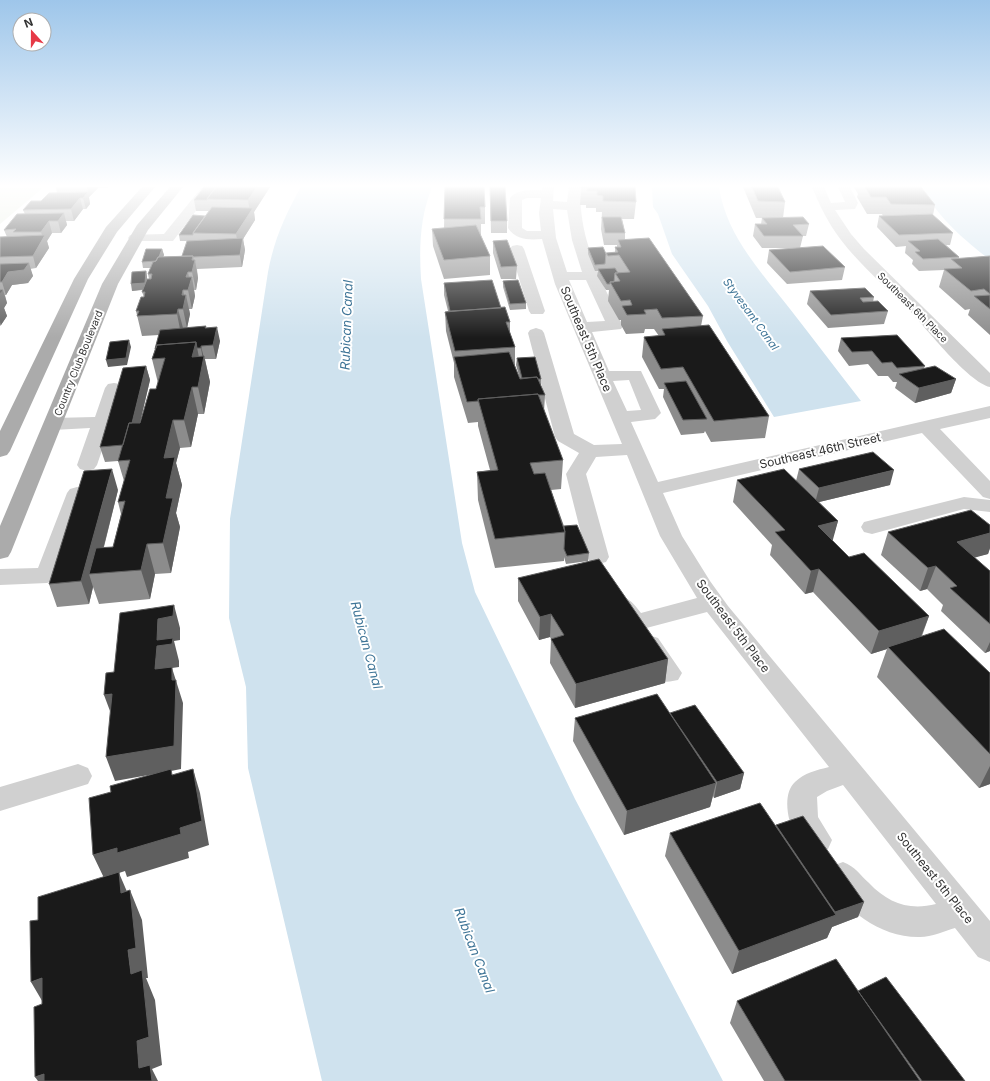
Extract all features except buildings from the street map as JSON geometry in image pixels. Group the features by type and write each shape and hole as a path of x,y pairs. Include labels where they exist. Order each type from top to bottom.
{"main road":[{"name":"Country Club Boulevard","path":"0,552 53,424 67,346 91,262 106,237"},
{"name":"Country Club Boulevard","path":"0,451 67,346 110,284 135,238"},
{"path":"91,262 122,262"}],"street":[{"path":"135,238 168,237"},
{"name":"Southeast 5th Place","path":"548,237 548,281 581,327 671,536 713,602 990,946"},
{"path":"579,237 591,276 615,326 581,327"},
{"name":"Southeast 6th Place","path":"846,237 990,382"},
{"path":"517,249 548,281"},
{"path":"548,281 591,276"},
{"path":"537,311 548,281"},
{"path":"536,333 565,437 590,451 633,449"},
{"path":"602,376 635,375 652,413 648,415 619,417"},
{"path":"87,465 114,388"},
{"name":"Southeast 46th Street","path":"650,490 990,412"},
{"path":"53,424 102,422"},
{"path":"926,426 990,493"},
{"path":"590,451 576,474 598,557"},
{"path":"0,577 47,575 77,494"},
{"path":"872,527 964,503 990,506"},
{"path":"610,587 670,673"},
{"path":"635,623 713,602"},
{"path":"849,772 817,782 804,791 801,804 802,820 855,892 874,908 897,920 921,922 962,911"},
{"path":"0,799 78,776"}],"water":[{"name":"Rubican Canal","path":"277,237 421,237 421,279 462,543 475,592 575,799 723,1081 322,1081 248,768 246,687 229,618 230,519 268,272 273,249"},
{"name":"Styvesant Canal","path":"666,237 737,237 757,267 861,401 774,417 727,341 708,306 672,254"},
{"path":"963,237 990,237 990,260"}]}
